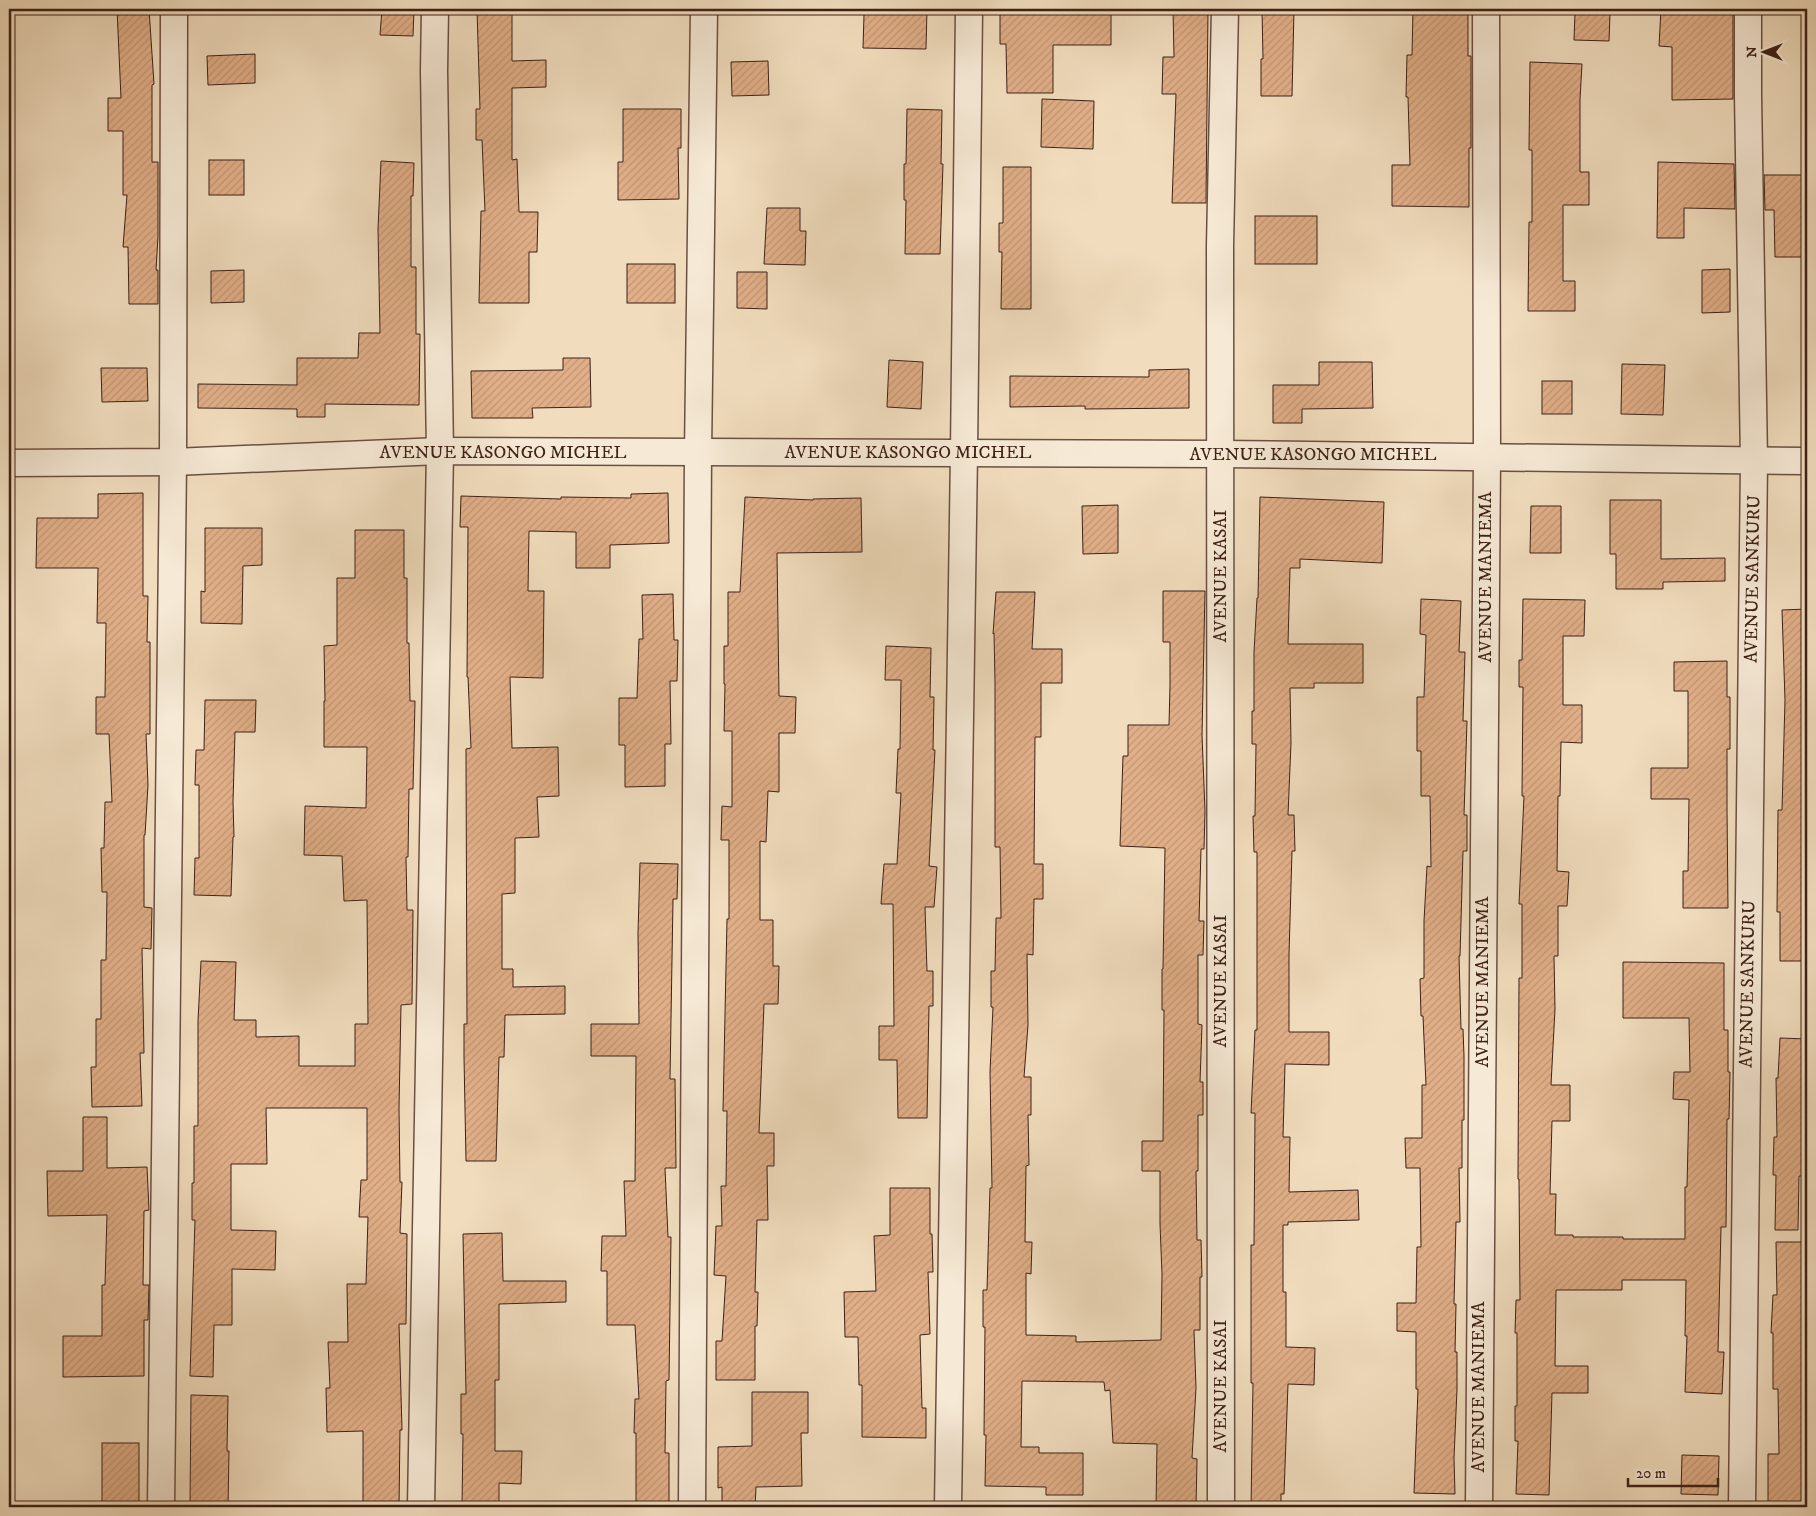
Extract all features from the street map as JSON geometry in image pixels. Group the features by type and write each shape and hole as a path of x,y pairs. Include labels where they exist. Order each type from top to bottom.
{"street":[{"path":"161,1507 174,462 174,9"},
{"path":"422,1507 440,452 434,71 435,9"},
{"path":"692,1507 698,453 704,9"},
{"path":"948,1507 969,9"},
{"name":"AVENUE KASAI","path":"1221,1507 1220,246 1225,9"},
{"name":"AVENUE MANIEMA","path":"1478,1507 1487,457 1486,9"},
{"name":"AVENUE SANKURU","path":"1742,1507 1754,461 1748,9"},
{"name":"AVENUE KASONGO MICHEL","path":"9,464 174,462 440,452 1221,454 1807,461"}],"building":[{"path":"117,9 149,9 154,84 152,85 152,162 158,162 156,270 158,270 158,304 129,304 128,247 123,247 127,195 123,195 123,131 108,131 108,98 121,98"},
{"path":"382,9 414,9 413,36 380,35"},
{"path":"477,9 512,9 512,61 546,60 546,87 512,88 512,160 517,159 519,212 538,212 537,252 529,252 529,303 479,303 481,211 485,211 482,140 476,140 476,109 480,109"},
{"path":"878,9 927,9 926,49 863,48 864,15"},
{"path":"1000,9 1111,9 1111,45 1053,45 1053,93 1007,93 1006,44 1000,44"},
{"path":"1173,9 1208,9 1206,203 1172,203 1176,94 1162,94 1163,57 1174,57"},
{"path":"1262,9 1294,9 1292,96 1261,96 1261,59 1263,59"},
{"path":"1413,9 1468,9 1468,56 1471,56 1469,207 1392,206 1392,165 1410,165 1408,97 1406,97 1407,55 1412,55"},
{"path":"1661,9 1733,9 1733,99 1672,100 1672,47 1659,46"},
{"path":"1575,13 1610,14 1609,41 1574,40"},
{"path":"255,54 255,83 208,85 207,56"},
{"path":"768,61 769,95 732,96 731,62"},
{"path":"1530,62 1582,64 1580,172 1589,172 1589,205 1563,205 1563,281 1575,281 1575,311 1528,311 1529,222 1532,222 1532,150 1529,150"},
{"path":"1042,99 1094,101 1093,149 1041,147"},
{"path":"623,109 681,109 681,148 678,148 679,199 618,200 618,162 623,162"},
{"path":"907,109 942,110 941,164 943,164 940,254 905,254 906,200 904,200 904,164 906,164"},
{"path":"209,160 244,160 244,195 209,195"},
{"path":"381,161 414,163 413,196 411,196 411,267 416,267 416,334 420,334 419,405 325,404 325,417 297,417 297,409 198,408 198,384 297,385 297,358 358,358 359,333 380,333 378,229"},
{"path":"1658,162 1734,164 1735,209 1684,208 1684,238 1657,238"},
{"path":"1003,167 1031,167 1031,309 1001,309 1002,252 999,252 999,223 1003,223"},
{"path":"1764,175 1807,175 1807,257 1775,257 1774,210 1765,210"},
{"path":"767,208 800,208 800,231 806,231 805,265 764,264"},
{"path":"1255,216 1317,216 1317,264 1255,264"},
{"path":"627,264 675,264 675,303 627,303"},
{"path":"1730,269 1730,312 1702,313 1702,270"},
{"path":"244,270 244,302 211,303 211,271"},
{"path":"737,272 767,272 767,309 737,308"},
{"path":"563,358 590,358 591,407 532,408 533,418 472,418 471,371 563,370"},
{"path":"889,360 923,362 921,409 887,407"},
{"path":"1319,362 1372,362 1373,408 1302,409 1302,423 1273,423 1273,385 1319,385"},
{"path":"1622,364 1665,365 1663,415 1621,414"},
{"path":"101,368 147,368 148,401 102,402"},
{"path":"1189,369 1189,408 1085,409 1085,406 1010,407 1010,376 1149,377 1149,370"},
{"path":"1542,381 1572,381 1572,414 1542,414"},
{"path":"143,493 143,596 148,596 147,642 150,642 150,734 146,734 148,785 144,835 144,907 152,908 151,949 142,948 144,1053 140,1053 142,1106 92,1107 91,1067 96,1067 96,1019 101,1019 101,960 106,960 107,892 102,892 101,848 104,848 105,802 112,802 109,734 96,734 96,697 105,697 106,623 97,623 98,568 36,568 37,518 98,518 98,494"},
{"path":"668,493 669,543 610,545 610,568 576,568 576,532 529,531 528,591 544,591 543,678 510,677 512,748 558,747 559,796 537,797 539,837 515,838 515,893 502,894 502,969 513,969 513,987 565,986 565,1014 505,1015 504,1057 499,1057 496,1161 466,1161 464,1024 467,1024 466,749 471,748 467,677 468,527 460,527 461,496 561,499 561,497 631,498 631,494"},
{"path":"745,497 813,500 861,498 862,552 777,553 779,696 796,697 795,733 779,733 779,792 768,791 766,842 760,841 760,920 773,920 773,966 779,966 778,1004 764,1004 759,1133 774,1133 774,1166 767,1166 768,1220 757,1220 755,1292 758,1292 757,1326 755,1326 755,1380 716,1380 716,1341 722,1341 726,1276 714,1275 716,1226 722,1226 721,1186 726,1186 727,1111 723,1111 727,919 729,919 729,840 721,840 722,806 732,807 732,731 724,731 724,646 728,646 728,592 740,592"},
{"path":"1260,497 1384,502 1382,563 1300,559 1300,568 1290,568 1288,644 1363,644 1363,683 1314,683 1314,688 1290,688 1291,743 1288,815 1294,815 1295,851 1292,851 1289,1032 1329,1032 1329,1065 1285,1064 1283,1137 1290,1137 1289,1192 1358,1190 1359,1220 1288,1222 1288,1225 1283,1225 1283,1292 1286,1292 1286,1347 1315,1348 1314,1385 1288,1384 1284,1494 1281,1494 1281,1507 1251,1507 1253,1383 1251,1383 1251,1245 1254,1245 1255,1113 1251,1113 1255,1030 1257,1030 1257,852 1254,852 1253,816 1255,816 1256,744 1252,744 1252,711 1254,711 1254,652 1258,598"},
{"path":"1610,500 1661,500 1661,559 1725,558 1725,581 1663,582 1663,589 1616,589 1616,554 1610,554"},
{"path":"1118,505 1118,553 1083,554 1082,506"},
{"path":"1531,506 1561,506 1561,553 1530,553"},
{"path":"205,528 262,528 262,565 243,566 242,624 201,623 201,591 205,592"},
{"path":"355,530 404,530 404,578 407,578 407,643 409,643 410,701 415,701 413,789 409,789 408,857 406,857 407,910 413,910 412,1004 401,1005 399,1108 400,1182 402,1182 400,1233 407,1234 406,1324 399,1324 402,1430 400,1430 399,1507 363,1507 363,1431 327,1432 326,1388 330,1388 328,1342 348,1342 347,1284 366,1284 368,1217 359,1217 361,1180 367,1180 367,1108 266,1108 267,1164 231,1164 231,1230 276,1231 275,1270 232,1269 232,1325 214,1325 213,1377 190,1376 195,1220 192,1220 192,1183 194,1183 194,1126 198,1126 198,1021 201,961 236,962 234,1020 256,1020 256,1037 299,1036 299,1066 355,1066 355,1024 368,1024 367,900 344,901 342,856 304,855 305,806 366,808 367,747 324,747 324,646 337,645 337,578 355,578"},
{"path":"1163,591 1205,591 1202,735 1205,811 1204,849 1201,849 1199,921 1204,921 1203,955 1198,955 1198,1024 1202,1025 1200,1082 1203,1082 1203,1115 1198,1115 1198,1171 1196,1171 1197,1240 1201,1240 1202,1277 1200,1277 1200,1330 1194,1330 1196,1388 1192,1458 1197,1459 1196,1507 1156,1507 1157,1444 1113,1443 1110,1390 1105,1391 1104,1382 1022,1381 1021,1447 1039,1447 1039,1453 1083,1453 1083,1495 1046,1495 1046,1487 985,1486 985,1327 983,1327 983,1290 987,1290 990,1188 992,1188 990,1072 993,1007 991,1007 991,971 995,971 996,918 1001,918 1000,847 995,847 995,682 993,634 996,592 1035,592 1032,649 1062,649 1062,683 1041,683 1041,737 1035,737 1034,864 1043,864 1043,899 1034,899 1033,955 1027,954 1028,1025 1024,1077 1031,1077 1031,1115 1028,1115 1029,1165 1026,1166 1025,1242 1032,1242 1031,1274 1026,1273 1026,1335 1076,1336 1076,1342 1161,1340 1160,1171 1142,1171 1142,1141 1163,1141 1164,1010 1162,1010 1162,969 1165,848 1120,846 1123,756 1128,756 1128,725 1169,725 1170,642 1163,642"},
{"path":"673,594 674,640 678,640 677,681 670,681 671,744 665,744 665,786 625,787 625,745 619,745 619,698 637,698 639,639 643,639 642,595"},
{"path":"1421,599 1461,601 1459,652 1465,652 1463,721 1467,721 1464,815 1467,815 1467,851 1463,851 1459,956 1461,1029 1463,1029 1464,1056 1464,1120 1462,1120 1462,1168 1459,1168 1460,1222 1456,1222 1454,1304 1456,1304 1455,1352 1457,1352 1454,1458 1455,1494 1414,1493 1418,1389 1416,1389 1416,1332 1397,1331 1397,1303 1416,1303 1417,1247 1421,1247 1420,1168 1406,1168 1405,1138 1422,1138 1422,1085 1426,1085 1420,979 1424,978 1424,921 1427,866 1431,867 1430,796 1421,796 1421,751 1417,751 1417,697 1424,697 1426,635 1420,634"},
{"path":"1523,599 1585,600 1584,636 1563,636 1563,705 1582,705 1582,743 1561,742 1560,796 1558,796 1557,871 1569,872 1567,906 1558,906 1558,956 1554,956 1555,1009 1551,1085 1570,1085 1570,1121 1552,1121 1550,1194 1556,1194 1555,1235 1623,1237 1623,1239 1685,1239 1689,1100 1673,1099 1674,1072 1690,1072 1689,1018 1623,1018 1623,962 1724,963 1724,1030 1728,1030 1728,1072 1730,1072 1729,1119 1727,1119 1726,1227 1721,1227 1718,1352 1724,1352 1722,1394 1685,1392 1686,1280 1622,1280 1622,1290 1556,1290 1555,1366 1588,1366 1588,1393 1552,1393 1549,1495 1516,1494 1518,1441 1515,1441 1517,1333 1515,1333 1516,1300 1520,1300 1518,1179 1519,978 1522,978 1522,904 1519,904 1524,796 1522,796 1523,687 1519,687 1519,660 1522,660"},
{"path":"1807,609 1807,961 1780,961 1780,912 1777,912 1778,810 1782,810 1785,700 1782,610"},
{"path":"886,646 931,648 930,697 934,697 933,750 935,750 929,866 937,867 934,907 925,907 927,971 933,971 933,1006 929,1006 927,1118 898,1118 897,1060 879,1060 879,1026 894,1026 893,904 881,904 884,864 897,864 901,793 896,793 898,749 900,749 901,680 885,680"},
{"path":"1727,661 1727,697 1730,697 1730,749 1727,749 1728,908 1683,908 1683,871 1688,871 1689,799 1651,799 1651,768 1688,768 1688,691 1674,691 1674,662"},
{"path":"205,700 256,700 255,732 235,732 234,837 231,896 194,895 195,858 199,858 199,785 195,785 196,750 204,750"},
{"path":"640,863 678,864 677,899 673,899 670,1079 675,1079 676,1168 665,1168 668,1237 671,1237 669,1380 666,1381 665,1453 669,1453 669,1507 636,1507 636,1433 634,1433 635,1399 639,1399 635,1325 607,1325 607,1271 601,1271 602,1236 626,1236 624,1181 635,1181 636,1056 591,1056 591,1024 639,1024 638,933"},
{"path":"1780,1038 1807,1039 1807,1176 1799,1176 1798,1230 1775,1230 1776,1175 1773,1175 1774,1137 1777,1137 1776,1078 1778,1078"},
{"path":"83,1117 107,1117 107,1168 147,1167 149,1210 144,1211 143,1285 149,1285 148,1320 144,1320 144,1376 63,1377 63,1336 102,1336 102,1285 105,1285 107,1215 48,1216 47,1171 83,1171"},
{"path":"890,1188 930,1188 930,1234 932,1234 933,1272 928,1272 930,1334 920,1335 922,1408 926,1408 926,1438 862,1437 862,1385 859,1385 858,1337 845,1337 844,1292 876,1291 874,1236 890,1235"},
{"path":"502,1233 503,1281 566,1281 566,1302 499,1304 499,1380 495,1380 495,1451 522,1451 521,1484 499,1483 499,1507 462,1507 463,1434 461,1434 461,1394 466,1394 463,1234"},
{"path":"1776,1242 1807,1242 1807,1507 1769,1507 1768,1502 1768,1454 1779,1454 1778,1389 1773,1389 1773,1333 1771,1333 1773,1295 1777,1295"},
{"path":"752,1392 808,1392 808,1433 801,1433 802,1486 756,1487 755,1507 722,1507 722,1487 718,1488 718,1447 752,1446"},
{"path":"191,1395 228,1396 228,1507 190,1507"},
{"path":"102,1443 139,1443 139,1507 102,1507"},
{"path":"1682,1455 1719,1456 1718,1495 1681,1494"}]}
